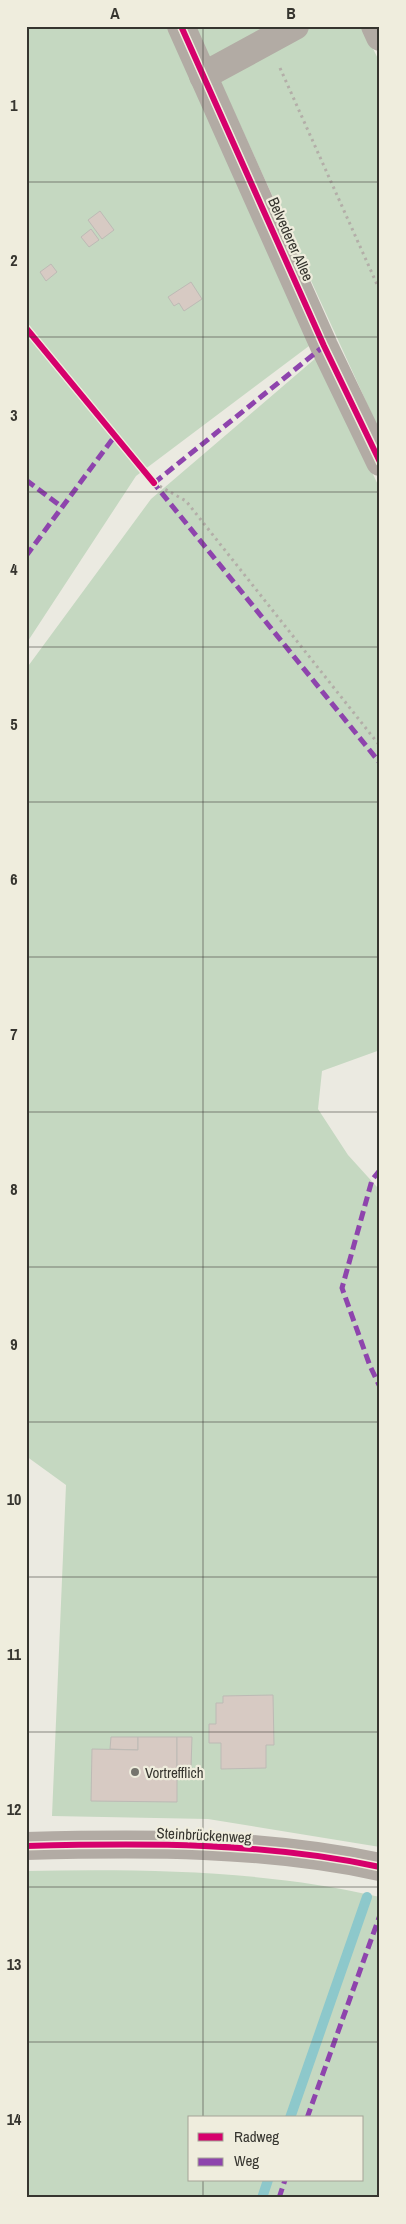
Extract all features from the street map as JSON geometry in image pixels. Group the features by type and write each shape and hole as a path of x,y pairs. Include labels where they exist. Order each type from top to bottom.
{"street":[{"name":"Belvederer Allee","path":"181,26 324,346 380,462"},
{"path":"204,76 295,26"},
{"path":"375,26 380,36"},
{"name":"Steinbrückenweg","path":"26,1846 122,1844 214,1847 294,1852 380,1867"}],"path":[{"path":"268,41 380,291"},
{"path":"154,483 186,501 241,568 323,677 380,746"}],"green space":[{"path":"26,26 170,26 313,343 136,476 26,644"},
{"path":"195,26 362,26 380,63 380,432"},
{"path":"317,357 380,489 380,1050 322,1071 318,1109 348,1155 377,1187 380,1185 380,1847 208,1819 52,1816 66,1485 26,1456 26,669 151,499"},
{"path":"26,1871 160,1871 249,1876 337,1888 380,1897 380,2198 26,2198"}],"building":[{"path":"100,211 114,230 102,239 88,220"},
{"path":"91,229 99,240 89,247 81,237"},
{"path":"51,264 57,272 46,281 40,272"},
{"path":"191,282 202,299 184,311 179,303 174,306 168,297"},
{"path":"273,1695 274,1745 266,1745 266,1768 221,1769 221,1743 209,1743 209,1724 216,1724 216,1703 223,1703 223,1696"},
{"path":"111,1737 138,1737 138,1750 110,1749"},
{"path":"138,1737 177,1737 177,1802 91,1801 92,1749 138,1750"},
{"path":"177,1737 192,1737 191,1768 177,1767"}],"waterway":[{"path":"291,2116 367,1897"},
{"path":"262,2198 267,2182"}],"marked path":[{"path":"154,483 324,346"},
{"path":"26,556 114,437"},
{"path":"26,480 62,507"},
{"path":"152,481 380,763"},
{"path":"380,1170 372,1180 342,1288 370,1366 380,1387"},
{"path":"308,2116 380,1915"},
{"path":"279,2198 284,2182"}],"cycle path":[{"path":"181,26 324,346 380,462"},
{"path":"26,328 154,483"},
{"path":"26,1846 115,1844 204,1846 292,1853 380,1867"}],"place":[{"name":"Vortrefflich","path":"135,1772"}]}
